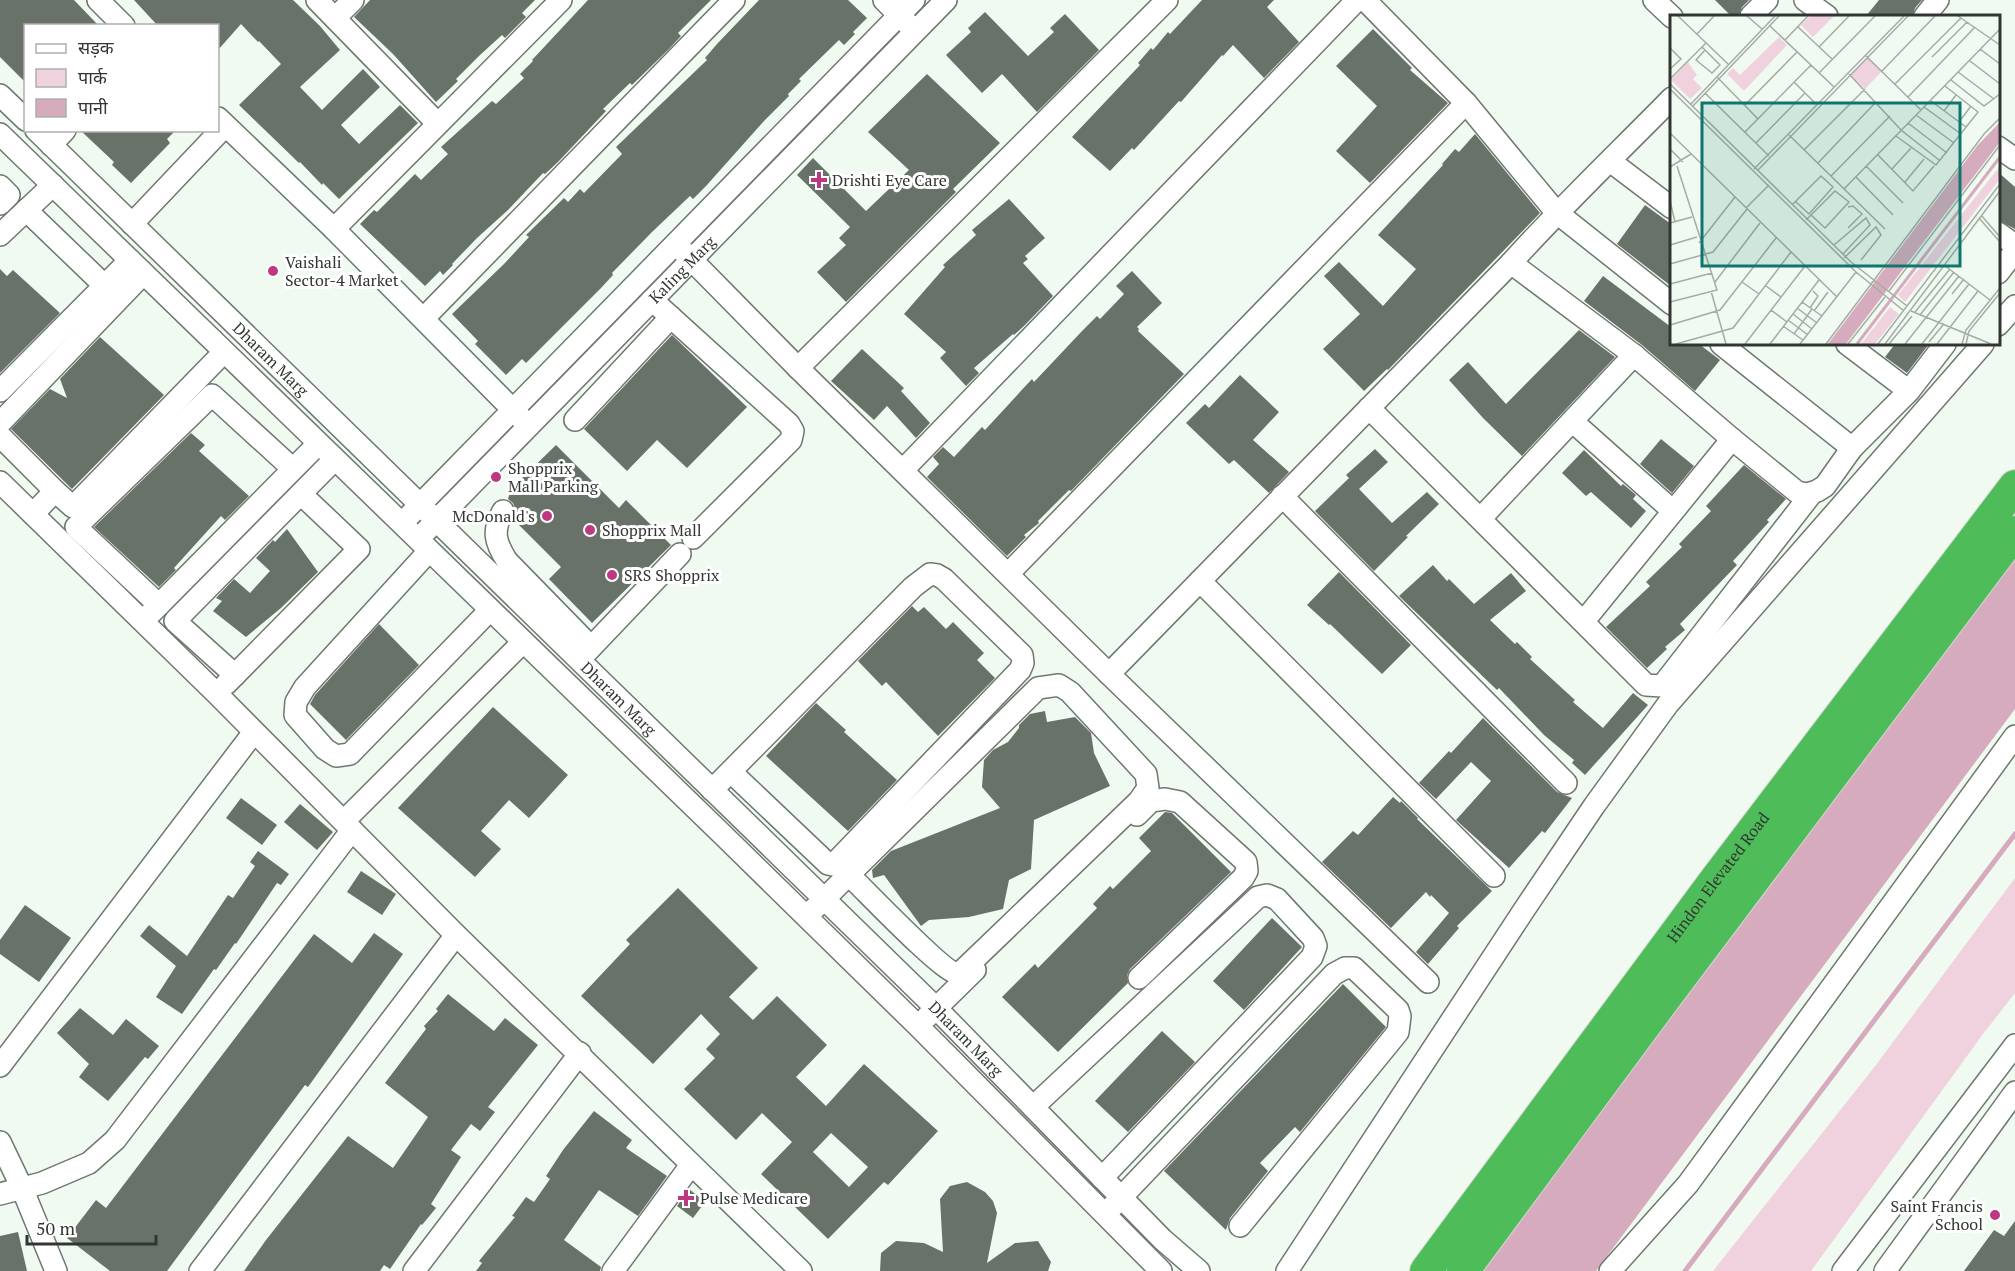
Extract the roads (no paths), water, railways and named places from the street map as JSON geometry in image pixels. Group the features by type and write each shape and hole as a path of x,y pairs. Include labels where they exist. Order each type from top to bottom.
{"highway":[{"name":"Hindon Elevated Road","path":"1426,1271 1713,883 2015,486"},
{"name":"Hindon Elevated Road","path":"1463,1271 1666,996 2015,532"}],"street":[{"path":"98,0 118,24"},
{"path":"318,0 437,123"},
{"path":"335,18 353,0"},
{"path":"334,229 561,0"},
{"path":"424,318 734,0"},
{"path":"884,0 915,31"},
{"name":"Kaling Marg","path":"401,524 914,0"},
{"name":"Kaling Marg","path":"490,610 350,754 336,756 325,749 295,715 296,702 305,687 424,546 436,521 946,0"},
{"path":"798,368 1167,0"},
{"path":"903,470 1357,0"},
{"path":"1365,0 1467,103 1556,212 1670,303"},
{"path":"1654,0 1670,16"},
{"path":"1752,15 1767,0"},
{"path":"1805,0 1826,15"},
{"path":"1926,15 1938,0"},
{"name":"Dharam Marg","path":"0,95 24,115"},
{"path":"1109,674 1511,263 1556,212 1670,99"},
{"path":"1008,574 1467,103"},
{"path":"221,122 334,229 530,426"},
{"name":"Dharam Marg","path":"43,132 132,224 420,506 585,654 712,790 936,1008 1162,1239 1199,1271"},
{"path":"132,224 212,132"},
{"name":"Dharam Marg","path":"0,134 724,836 918,1026 1161,1271"},
{"path":"1611,160 1670,207"},
{"path":"0,235 53,185"},
{"path":"0,186 9,195 0,204"},
{"path":"26,210 105,286"},
{"path":"2000,234 2015,245"},
{"path":"676,244 798,368 1109,674 1428,982"},
{"path":"2000,270 2015,251"},
{"path":"1511,263 1634,355 1797,492 1807,494 1825,486 1852,448 1909,391 1944,345"},
{"path":"0,391 105,286 137,267"},
{"path":"0,423 137,267"},
{"path":"503,511 495,529 499,548 507,561 585,654 686,546 791,440 793,431 789,424 652,300"},
{"path":"2000,323 2015,306"},
{"path":"575,420 671,317"},
{"path":"1722,345 1852,448"},
{"path":"1848,345 1909,391"},
{"path":"1287,1271 1530,900 1668,704 1982,345"},
{"path":"0,436 73,507 224,352"},
{"path":"1481,518 1634,355"},
{"path":"159,605 76,527 212,395 292,469"},
{"path":"1369,408 1647,685 1662,686 1812,493"},
{"path":"1572,421 1673,511"},
{"path":"1584,621 1732,439"},
{"path":"142,622 318,444"},
{"path":"235,675 175,621 334,460"},
{"path":"0,482 217,694 456,935 580,1053 801,1271"},
{"path":"33,514 55,491"},
{"path":"217,694 359,549 301,494"},
{"path":"1282,496 1566,783"},
{"path":"712,790 913,587 930,574 944,579 1022,655 1023,663 1020,670 833,866 828,864 731,772"},
{"path":"1200,581 1494,876"},
{"path":"0,1194 42,1183 89,1163 115,1140 348,826 523,642"},
{"path":"805,917 1038,688 1059,685 1070,692 1146,774 1148,788 1139,801 959,974 954,974 934,958 849,874"},
{"path":"0,1066 254,732"},
{"path":"1610,1271 1688,1184 2015,736"},
{"path":"918,1026 1151,801 1165,799 1180,802 1246,862 1247,871 1243,878 1139,978"},
{"path":"724,836 740,817"},
{"path":"1033,1107 1258,897 1267,895 1277,898 1313,939 1316,946 1312,957 1102,1178"},
{"path":"200,1271 456,935"},
{"path":"1105,1214 1334,974 1345,968 1354,968 1398,1010 1400,1016 1398,1032 1240,1226"},
{"path":"1843,1271 2015,1045"},
{"path":"414,1271 580,1053"},
{"path":"1892,1269 2015,1092"},
{"path":"0,1142 22,1188 56,1271"},
{"path":"612,1271 691,1165"}],"water":[{"path":"2015,516 2015,709 1596,1271 1457,1271 1952,605"}],"waterway":[{"path":"1685,1271 2015,834"}],"place":[{"name":"Drishti Eye Care","path":"819,180"},
{"name":"Vaishali Sector-4 Market","path":"273,271"},
{"name":"Shopprix Mall Parking","path":"496,477"},
{"name":"McDonald's","path":"547,516"},
{"name":"Shopprix Mall","path":"590,530"},
{"name":"SRS Shopprix","path":"612,575"},
{"name":"Pulse Medicare","path":"686,1198"},
{"name":"Saint Francis School","path":"1995,1215"}]}
